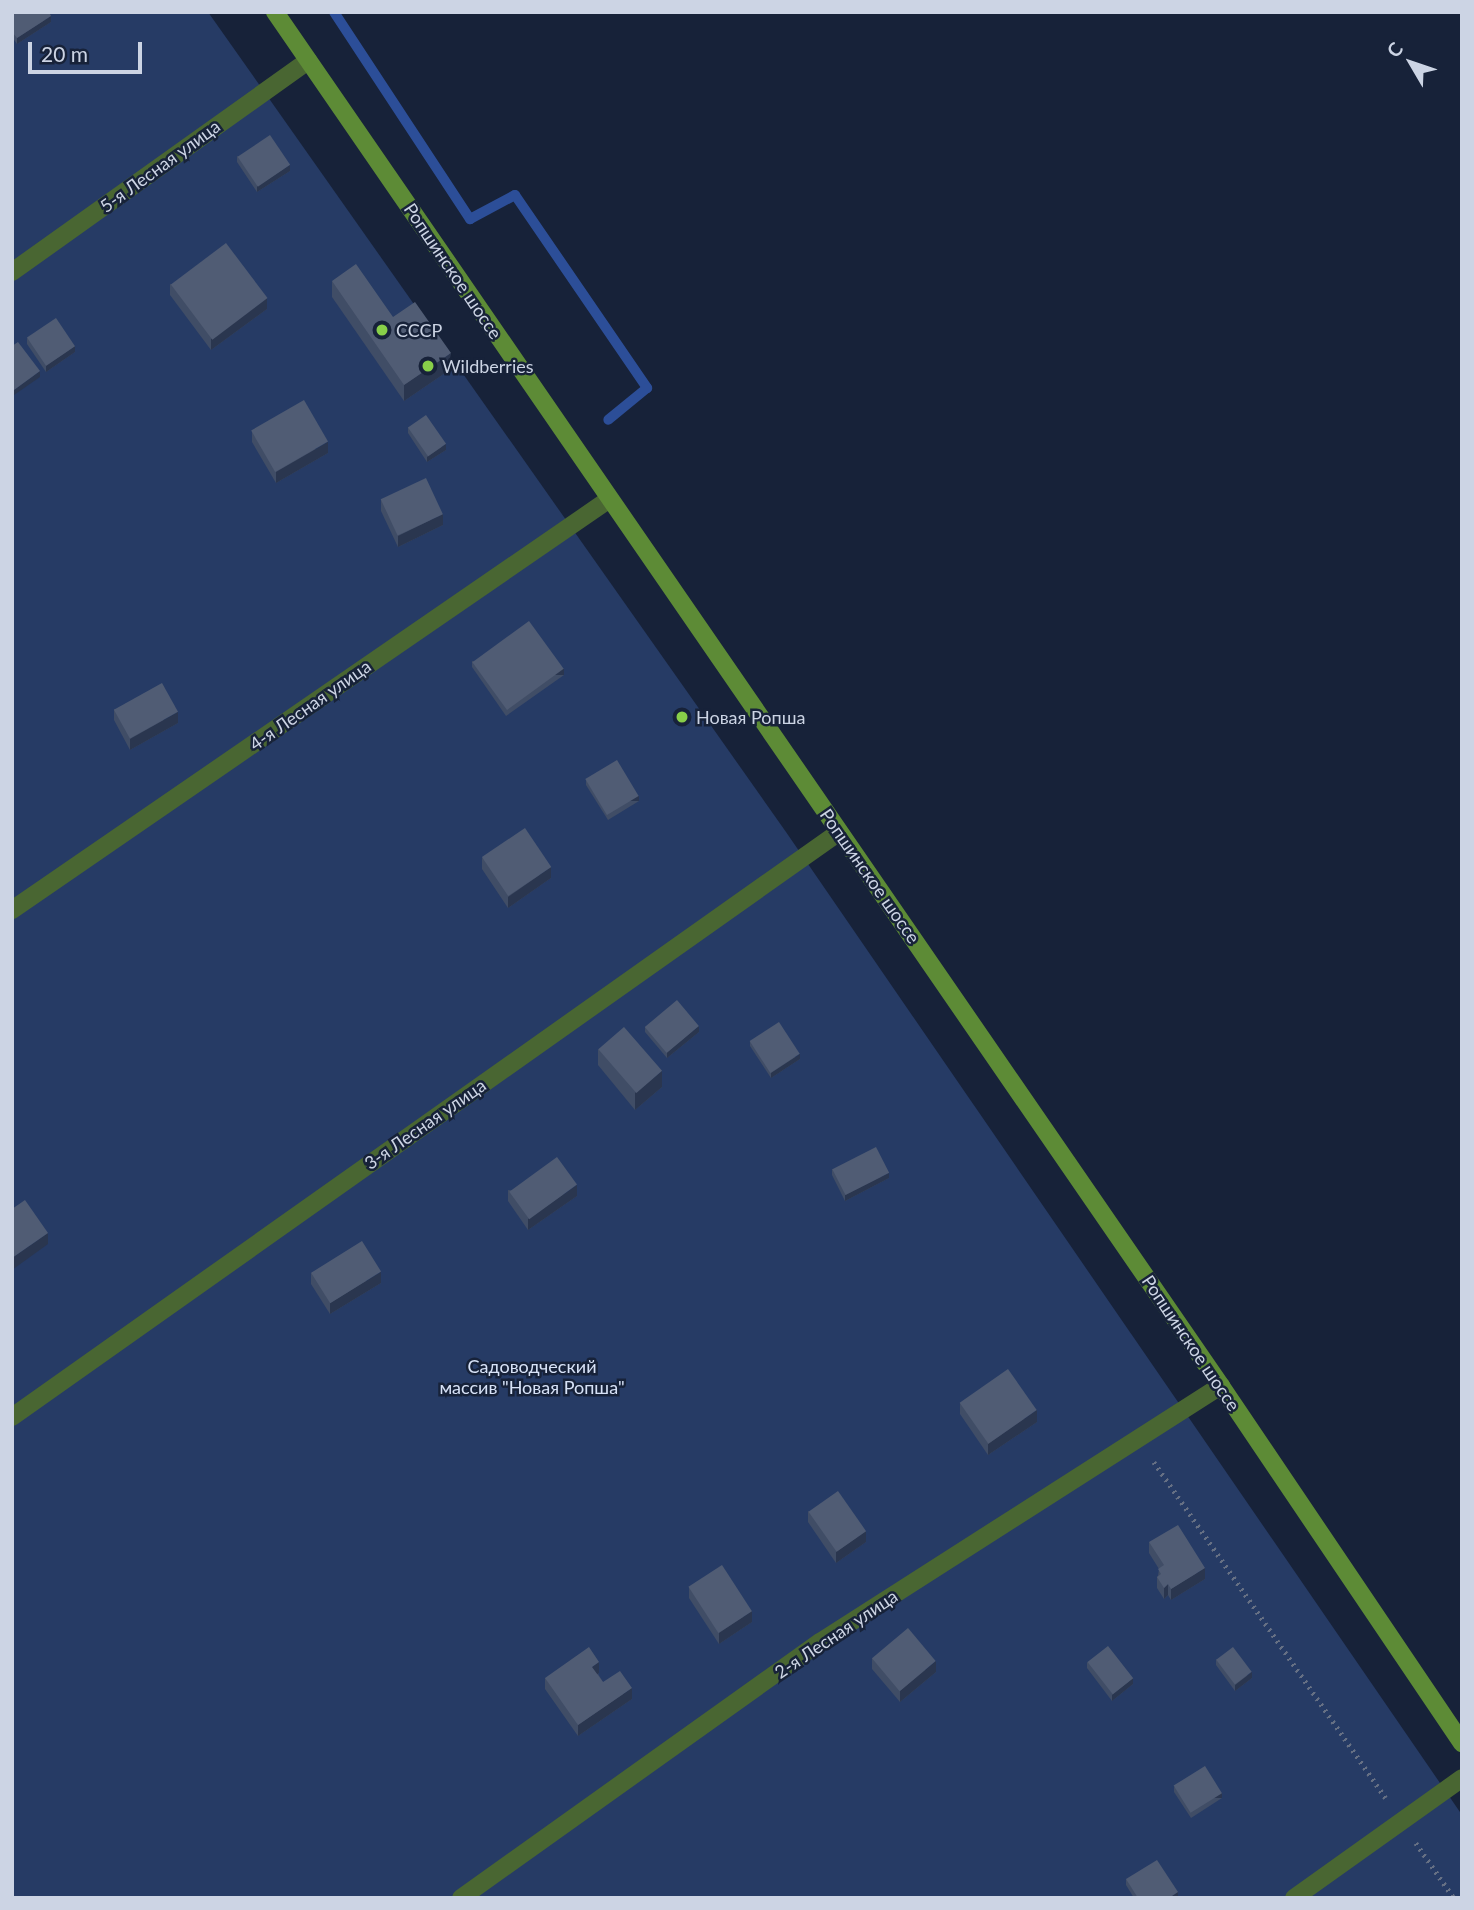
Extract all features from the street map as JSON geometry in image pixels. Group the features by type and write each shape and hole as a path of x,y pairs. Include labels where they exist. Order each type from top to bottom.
{"main road":[{"name":"Ропшинское шоссе","path":"275,12 608,500 1221,1386 1462,1743"}],"street":[{"name":"5-я Лесная улица","path":"12,272 308,61"},
{"name":"4-я Лесная улица","path":"12,910 608,500"},
{"name":"3-я Лесная улица","path":"12,1417 839,831"},
{"name":"2-я Лесная улица","path":"461,1898 820,1642 1221,1386"},
{"path":"1294,1898 1462,1778"}],"path":[{"path":"1138,1439 1454,1898"}],"green space":[{"name":"Садоводческий массив \"Новая Ропша\"","path":"12,12 208,12 786,832 1462,1815 1462,1898 12,1898"}],"building":[{"path":"12,12 49,12 51,16 17,38 12,32"},
{"path":"270,135 290,165 258,187 238,157"},
{"path":"226,243 268,298 212,340 171,285"},
{"path":"356,264 393,317 415,302 451,353 404,385 332,281"},
{"path":"56,318 75,346 46,366 27,338"},
{"path":"18,342 40,371 14,390 12,346"},
{"path":"304,400 328,442 275,472 251,430"},
{"path":"426,415 446,444 428,456 408,428"},
{"path":"426,478 443,514 398,535 381,499"},
{"path":"529,621 564,669 507,710 472,662"},
{"path":"162,683 178,712 130,739 114,710"},
{"path":"617,760 639,796 607,815 585,779"},
{"path":"525,828 551,867 508,896 482,857"},
{"path":"677,1000 699,1026 667,1053 645,1027"},
{"path":"779,1022 800,1054 770,1073 750,1041"},
{"path":"624,1027 662,1071 636,1093 598,1049"},
{"path":"876,1147 889,1173 846,1195 832,1169"},
{"path":"557,1157 577,1185 529,1219 509,1192"},
{"path":"25,1200 48,1233 12,1258 12,1209"},
{"path":"362,1241 381,1272 330,1303 311,1273"},
{"path":"1008,1369 1037,1410 988,1444 960,1403"},
{"path":"838,1491 866,1531 837,1552 809,1512"},
{"path":"1178,1525 1205,1568 1171,1589 1168,1584 1164,1588 1157,1577 1161,1574 1158,1569 1164,1565 1149,1542"},
{"path":"722,1565 752,1611 718,1633 688,1587"},
{"path":"908,1628 936,1661 900,1691 872,1658"},
{"path":"1108,1646 1133,1678 1113,1694 1088,1662"},
{"path":"589,1647 599,1662 592,1667 603,1682 620,1671 632,1688 578,1725 545,1678"},
{"path":"1233,1647 1252,1672 1235,1684 1216,1660"},
{"path":"1205,1766 1222,1793 1191,1813 1174,1786"},
{"path":"1157,1860 1178,1892 1169,1898 1138,1898 1126,1879"}],"waterway":[{"path":"334,12 470,219 515,195 647,388 608,420"}],"place":[{"name":"СССР","path":"382,330"},
{"name":"Wildberries","path":"428,366"},
{"name":"Новая Ропша","path":"682,717"}]}
